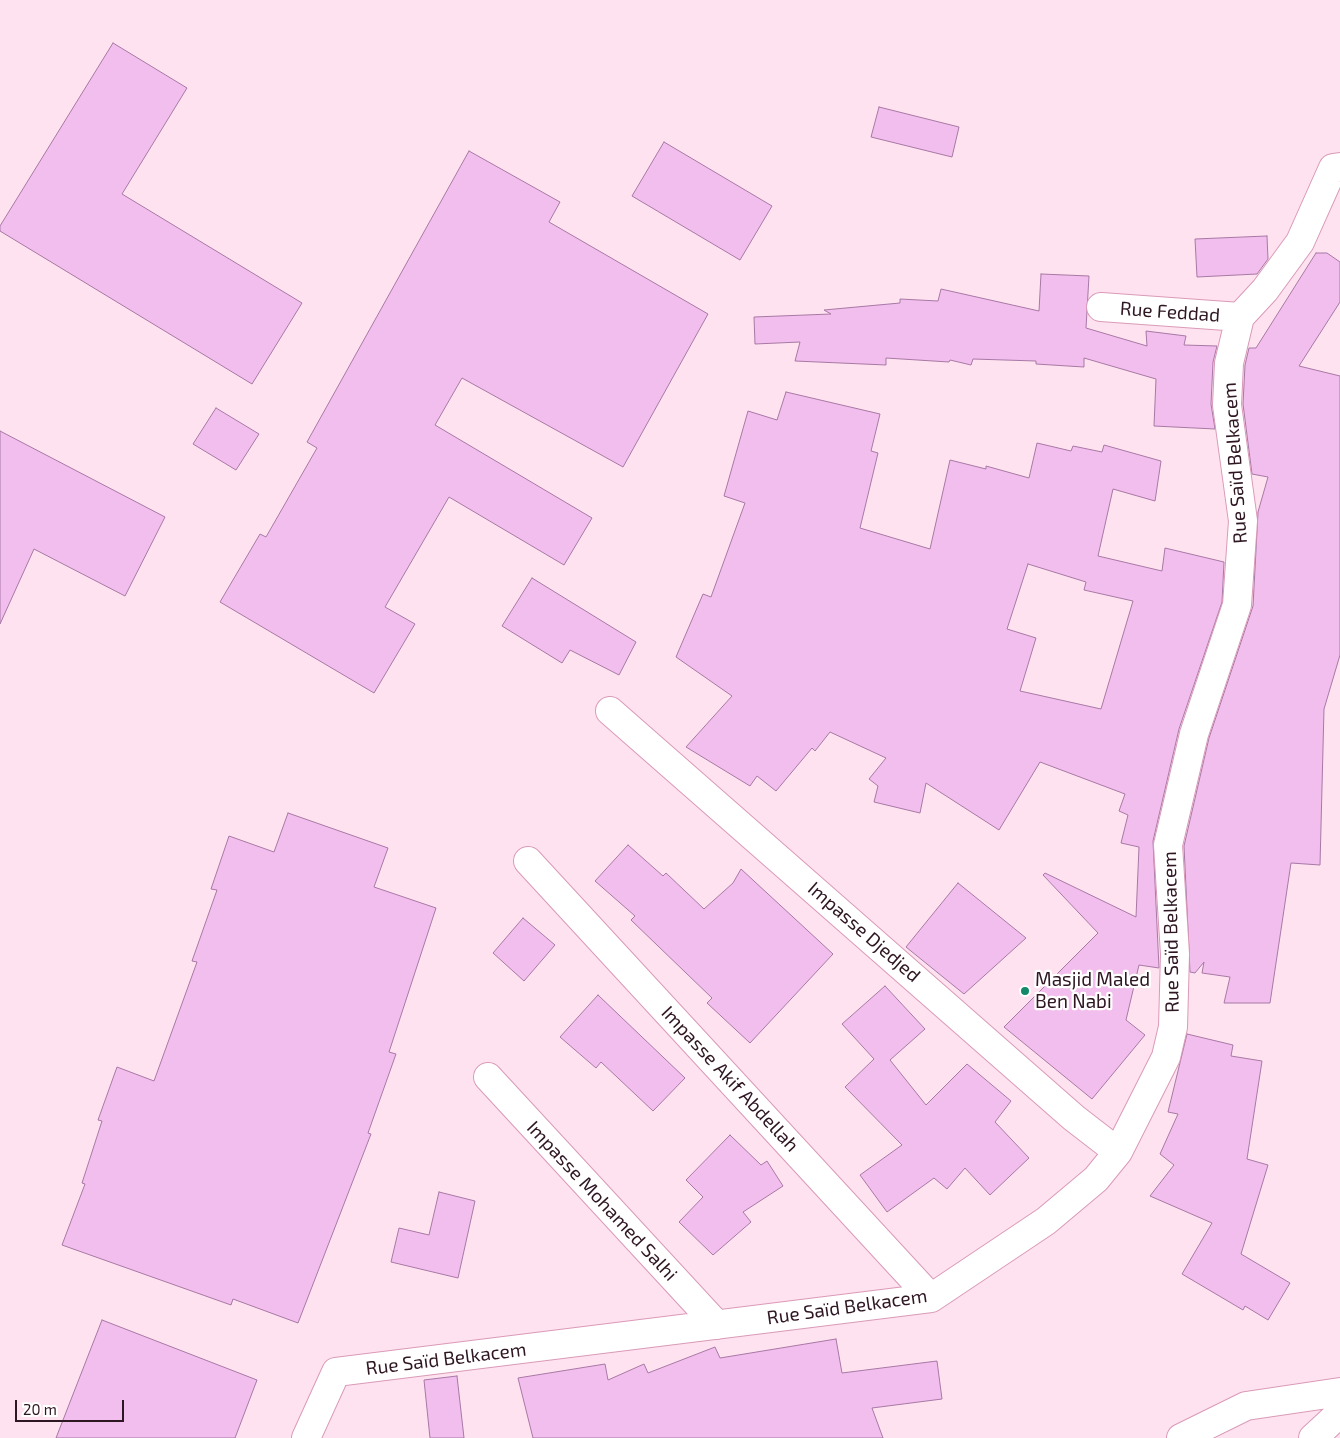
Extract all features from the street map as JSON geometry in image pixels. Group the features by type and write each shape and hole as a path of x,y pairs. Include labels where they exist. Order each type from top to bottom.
{"street":[{"name":"Rue Saïd Belkacem","path":"306,1438 336,1372 931,1298 1046,1221 1096,1179 1118,1152 1166,1057 1173,1027 1175,954 1168,845 1194,734 1237,605 1243,521 1227,405 1229,363 1240,317 1265,290 1300,242 1333,168 1340,167"},
{"name":"Rue Feddad","path":"1100,307 1240,317"},
{"name":"Impasse Djedjed","path":"610,711 1074,1118 1118,1152"},
{"name":"Impasse Akif Abdellah","path":"528,861 931,1298"},
{"name":"Impasse Mohamed Salhi","path":"488,1077 717,1325"},
{"path":"1181,1438 1246,1406 1340,1392"},
{"path":"1313,1438 1340,1413"}],"building":[{"path":"113,43 187,88 122,194 302,303 252,384 0,231 0,226"},
{"path":"879,107 959,127 952,157 871,137"},
{"path":"664,142 772,206 740,260 632,196"},
{"path":"469,151 560,202 549,222 708,314 623,467 462,378 435,425 592,518 564,565 449,497 385,607 415,624 374,693 220,602 260,534 266,537 317,448 307,442"},
{"path":"1267,236 1268,259 1257,274 1197,277 1195,239"},
{"path":"1316,253 1327,253 1340,262 1340,302 1299,366 1340,376 1340,655 1324,709 1320,865 1291,863 1270,1003 1224,1003 1230,977 1202,973 1204,962 1195,973 1190,972 1184,846 1209,738 1253,606 1258,512 1268,477 1252,474 1243,404 1245,365 1249,348 1256,348"},
{"path":"1041,274 1089,276 1086,328 1147,346 1146,331 1186,336 1184,345 1217,346 1213,362 1211,404 1215,429 1154,426 1156,379 1084,358 1084,367 1036,364 1036,361 973,359 971,365 950,360 949,362 886,358 886,365 795,361 800,342 755,344 754,317 831,314 824,310 900,303 900,299 938,301 941,289 1039,311"},
{"path":"786,392 880,414 871,451 878,453 860,528 930,549 950,460 986,469 986,466 1029,478 1037,443 1071,451 1073,446 1102,452 1104,445 1161,461 1155,501 1113,489 1098,556 1162,571 1165,548 1224,562 1222,602 1179,729 1153,841 1159,968 1139,965 1126,1020 1145,1035 1092,1099 1004,1027 1098,933 1043,875 1045,873 1136,917 1139,847 1121,843 1128,815 1119,811 1125,794 1040,762 999,830 926,783 920,813 874,802 878,786 869,779 886,758 830,732 815,751 812,748 776,791 757,776 750,786 686,747 732,696 676,657 703,594 711,597 745,503 724,496 748,411 777,420","holes":["1028,564 1086,582 1084,590 1133,601 1101,709 1020,691 1036,638 1007,629"]},
{"path":"216,408 259,434 236,470 193,444"},
{"path":"0,431 165,517 125,596 34,549 0,624"},
{"path":"532,578 636,642 619,675 570,650 562,663 502,626"},
{"path":"288,813 388,848 374,887 436,908 389,1052 396,1054 368,1133 371,1134 298,1323 233,1299 231,1305 62,1245 85,1184 82,1183 102,1121 98,1120 117,1067 154,1081 197,962 192,961 217,890 211,889 229,836 274,852"},
{"path":"628,845 663,876 666,873 704,909 733,883 741,869 833,954 750,1043 707,1003 712,998 631,920 635,916 595,881"},
{"path":"958,883 1026,938 964,994 906,947"},
{"path":"523,918 555,945 524,981 493,953"},
{"path":"885,986 925,1029 890,1060 926,1105 967,1064 1011,1101 995,1122 1029,1158 990,1195 965,1168 947,1189 934,1178 887,1212 860,1175 902,1145 845,1087 874,1059 842,1024"},
{"path":"598,995 685,1078 653,1111 601,1062 596,1068 560,1037"},
{"path":"1187,1034 1233,1045 1231,1056 1262,1061 1247,1159 1268,1165 1241,1254 1290,1283 1268,1320 1245,1306 1243,1310 1182,1274 1212,1223 1150,1196 1174,1165 1160,1154 1178,1114 1168,1112"},
{"path":"730,1135 761,1165 767,1161 783,1186 743,1212 751,1222 713,1255 679,1222 703,1197 686,1180"},
{"path":"439,1192 475,1201 458,1278 391,1262 399,1228 429,1235"},
{"path":"102,1320 257,1380 235,1438 56,1438"},
{"path":"836,1339 842,1373 937,1361 942,1399 872,1408 883,1438 533,1438 518,1378 605,1364 608,1380 644,1364 648,1373 715,1347 720,1358"},
{"path":"457,1376 464,1438 430,1438 424,1380"}],"place":[{"name":"Masjid Maled Ben Nabi","path":"1025,991"}]}
